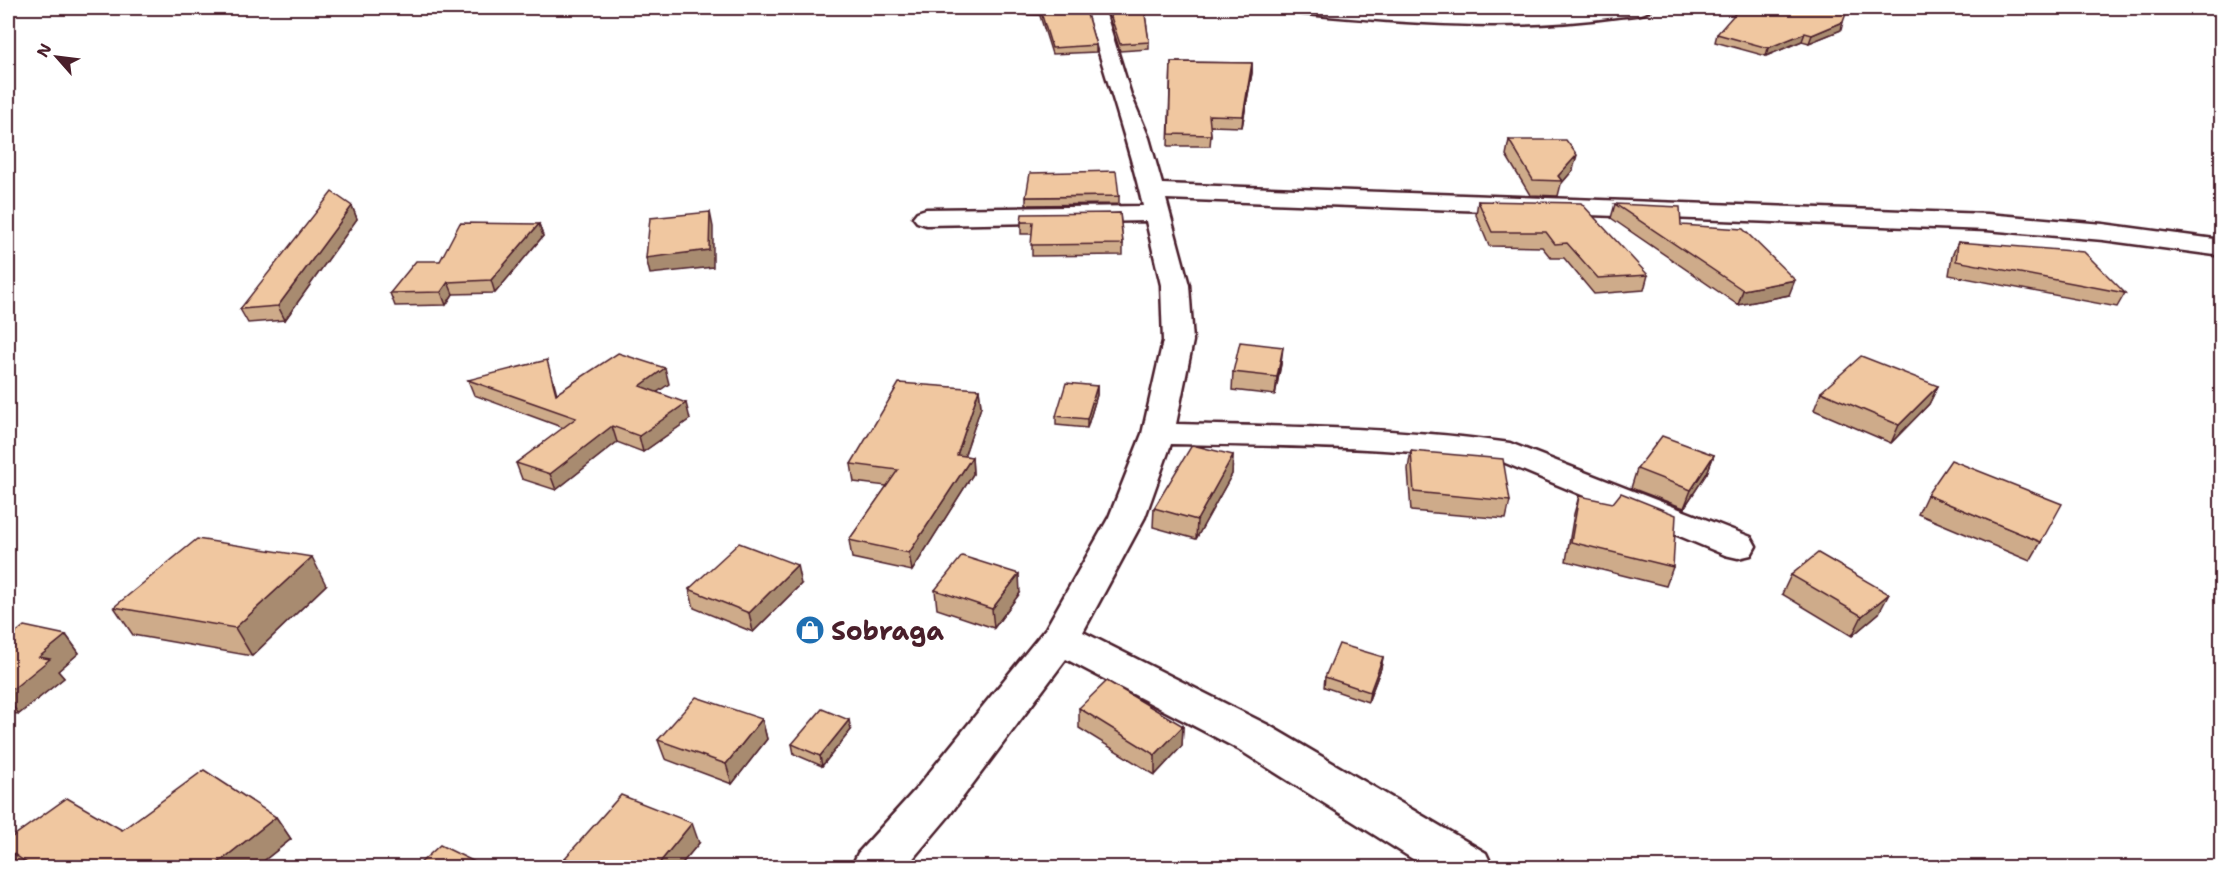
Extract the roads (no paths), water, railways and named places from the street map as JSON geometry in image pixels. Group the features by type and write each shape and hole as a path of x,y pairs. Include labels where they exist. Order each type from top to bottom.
{"street":[{"path":"875,867 932,803 1060,638 1127,517 1158,434 1178,341 1175,285 1154,202 1095,9 1024,8"},
{"path":"1295,8 1451,21 1614,12 1642,8"},
{"path":"926,217 1154,202 1987,222 2103,232 2222,248"},
{"path":"1158,434 1317,437 1469,447 1510,453 1738,546"},
{"path":"1060,638 1253,738 1469,867"}],"place":[{"name":"Sobraga","path":"810,630"}]}
